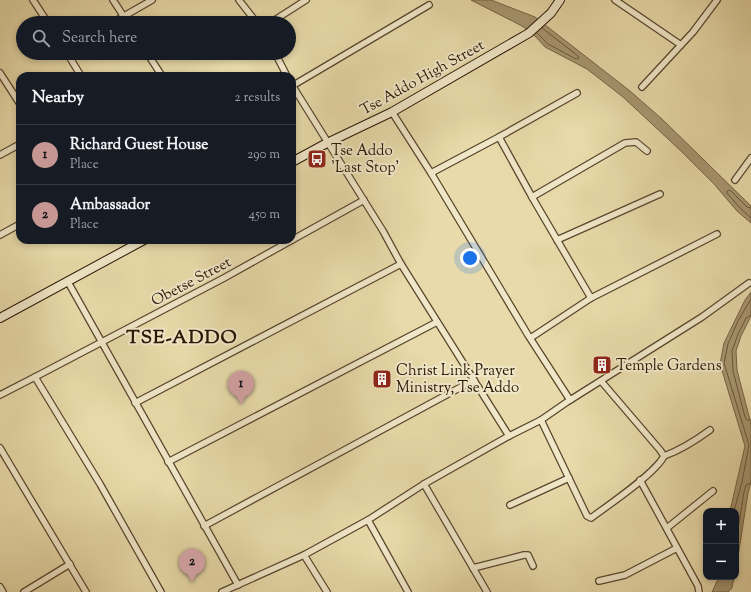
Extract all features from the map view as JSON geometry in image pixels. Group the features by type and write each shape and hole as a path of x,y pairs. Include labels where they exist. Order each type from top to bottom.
{"street":[{"path":"33,0 43,16"},
{"path":"113,0 123,16 152,0"},
{"path":"239,0 252,16"},
{"path":"281,16 306,0"},
{"name":"Tse Addo High Street","path":"296,160 327,143 392,112 529,33 542,22 560,0"},
{"path":"615,0 681,44"},
{"path":"642,88 693,32 717,0"},
{"path":"296,84 429,5"},
{"path":"71,60 79,72"},
{"path":"152,60 159,72"},
{"path":"279,60 285,72"},
{"path":"0,74 16,98"},
{"path":"296,93 509,436"},
{"path":"431,173 499,137 576,93"},
{"path":"392,112 570,400"},
{"path":"499,137 532,197 592,298"},
{"path":"532,197 625,143 636,142 647,152"},
{"path":"0,155 16,146"},
{"path":"735,180 750,160"},
{"path":"557,240 660,194"},
{"name":"Obetse Street","path":"296,238 364,200"},
{"path":"0,235 16,226"},
{"path":"530,337 592,298 717,234"},
{"path":"0,318 137,244"},
{"name":"Obetse Street","path":"0,396 224,278 285,244"},
{"path":"135,403 401,264"},
{"path":"68,282 238,585"},
{"path":"222,592 304,555 368,520 424,484 509,436 541,420 570,400 702,317 749,283"},
{"path":"168,462 437,322"},
{"path":"35,377 100,484 161,592"},
{"path":"204,526 474,380"},
{"path":"601,381 664,456"},
{"path":"541,420 587,516 591,518 613,503 661,462 664,456 678,451 696,441 710,430"},
{"path":"0,448 86,592"},
{"path":"510,505 569,478"},
{"path":"640,480 698,586 699,592"},
{"path":"424,484 487,592"},
{"path":"667,528 713,491"},
{"path":"368,520 408,592"},
{"path":"599,581 625,575 677,548"},
{"path":"304,555 327,592"},
{"path":"473,568 524,555 528,555 533,566"},
{"path":"24,592 70,564"},
{"path":"0,587 3,592"}],"water":[{"path":"471,0 491,0 535,17 630,91 662,119 751,206 751,223 737,211 714,184 682,152 623,97 587,69 545,47 535,36 522,26"},
{"path":"751,292 751,316 741,336 736,351 737,370 751,424 751,482 739,550 739,508 731,508 745,446 720,364 724,343 745,300"},
{"path":"718,580 733,580 732,588 728,592 712,592"}],"place":[{"name":"Tse Addo 'Last Stop'","path":"317,159"},
{"name":"Temple Gardens","path":"602,365"},
{"name":"Christ Link Prayer Ministry, Tse Addo","path":"382,379"},
{"name":"Richard Guest House","path":"241,404"},
{"name":"Ambassador","path":"192,582"}],"district":[{"name":"TSE-ADDO","path":"182,336"}]}
